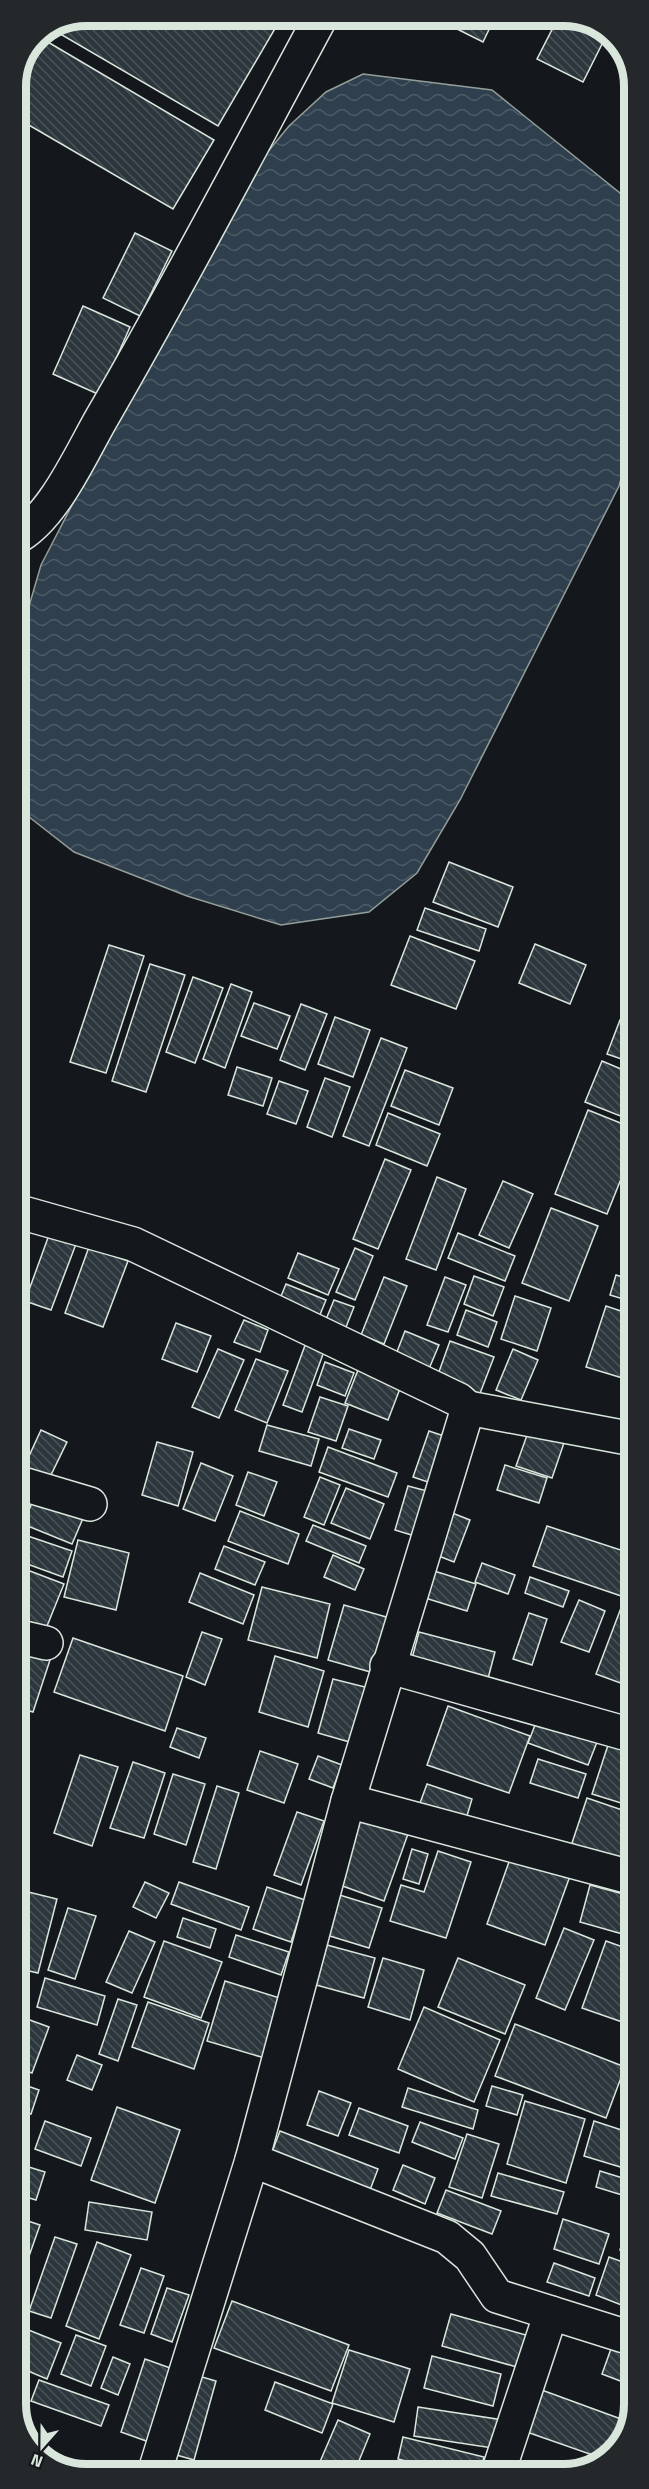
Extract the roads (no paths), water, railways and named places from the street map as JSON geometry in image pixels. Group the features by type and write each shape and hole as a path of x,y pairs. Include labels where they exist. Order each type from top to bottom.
{"street":[{"path":"26,532 46,511 131,366 316,26"},
{"path":"26,1214 133,1244 459,1400 468,1408 624,1436"},
{"path":"157,2463 252,2160 348,1801 387,1666 468,1408"},
{"path":"26,1485 90,1504"},
{"path":"387,1666 624,1733"},
{"path":"348,1801 624,1875"},
{"path":"252,2160 447,2237 470,2256 497,2296 624,2336"},
{"path":"501,2464 551,2313"}],"water":[{"path":"363,74 492,90 624,198 624,468 619,486 460,800 417,873 369,912 281,925 187,896 74,852 26,815 26,616 41,565 157,341 261,160 289,126 326,92"}]}
